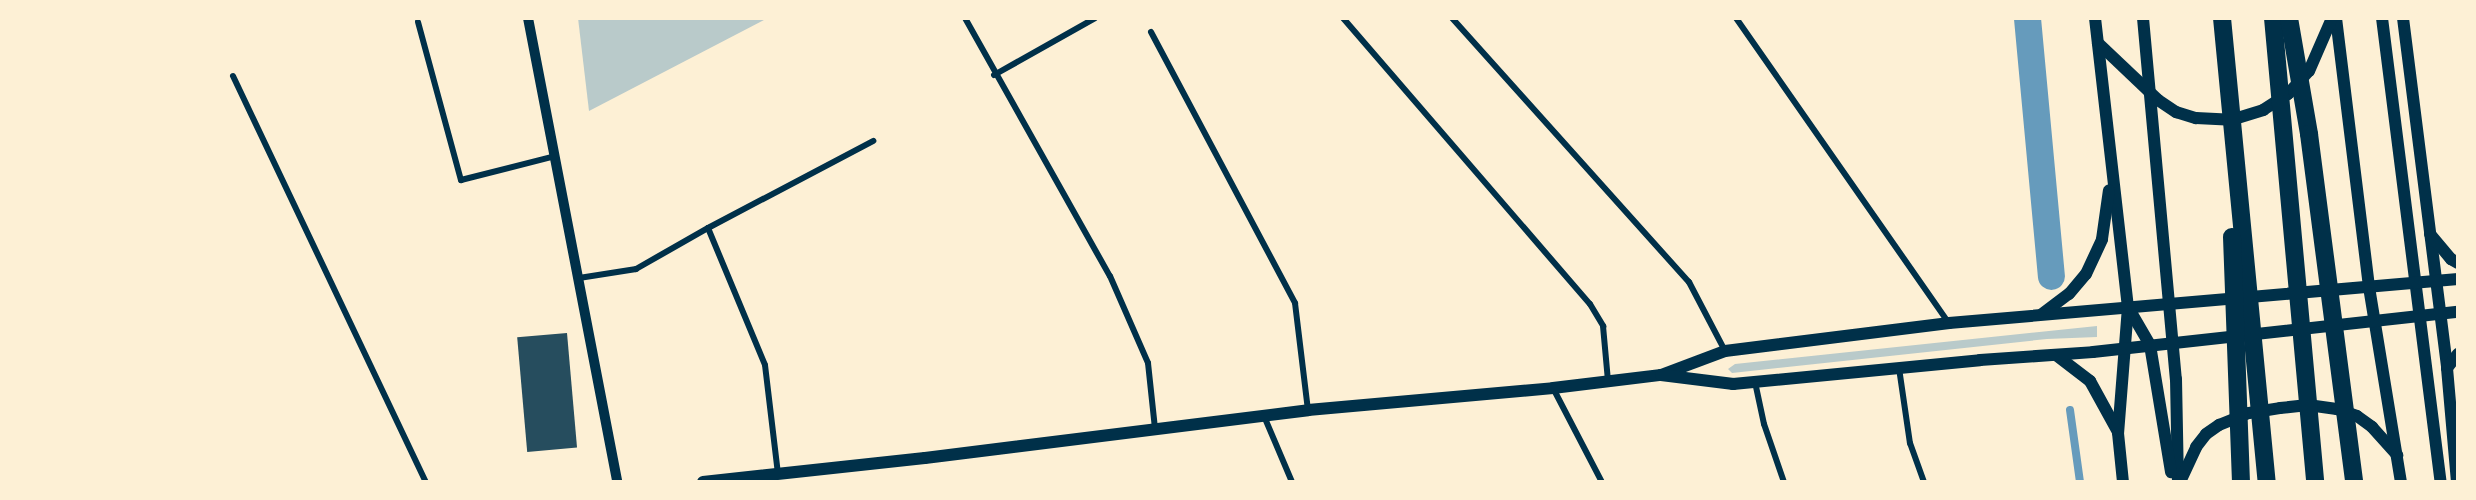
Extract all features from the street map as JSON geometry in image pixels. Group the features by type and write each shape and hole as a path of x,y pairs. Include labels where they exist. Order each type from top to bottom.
{"highway":[{"path":"2222,18 2267,482"},
{"path":"2273,18 2315,482"},
{"path":"2289,18 2309,134 2354,482"},
{"path":"2225,55 2241,482"}],"main road":[{"path":"2094,18 2128,307 2118,433 2122,482"},
{"path":"2143,18 2176,379 2177,482"},
{"path":"2098,43 2158,100 2176,112 2196,118 2231,120 2263,110 2288,94 2309,70 2334,18"},
{"path":"2334,18 2369,287 2402,482"},
{"path":"2382,18 2441,482"},
{"path":"2403,18 2434,282 2447,368 2457,482"},
{"path":"2041,315 2069,294 2086,274 2102,239 2112,173"},
{"path":"2429,232 2439,247 2458,263"},
{"path":"703,482 1308,410 1553,388 1661,375 1725,351 1949,323 2458,279"},
{"path":"2128,307 2150,345 2177,482"},
{"path":"1661,375 1706,382 1755,382 2056,355 2458,312"},
{"path":"2447,368 2458,354"},
{"path":"2056,355 2090,381 2118,433"},
{"path":"2177,482 2196,447 2206,434 2219,425 2249,413 2280,408 2308,405 2337,409 2372,427 2397,456"}],"street":[{"path":"528,18 617,482"},
{"path":"965,18 994,75 1110,276 1148,363 1155,429"},
{"path":"994,75 1095,18"},
{"path":"1343,18 1590,304 1603,326 1608,381"},
{"path":"1452,18 1689,282 1725,351"},
{"path":"1736,18 1949,323"},
{"path":"418,22 461,180 556,156"},
{"path":"1150,32 1295,303 1308,410"},
{"path":"234,76 426,482"},
{"path":"579,278 636,270 708,228 873,141"},
{"path":"708,228 765,365 778,474"},
{"path":"1899,368 1910,443 1924,482"},
{"path":"1755,382 1764,424 1784,482"},
{"path":"1553,388 1602,482"},
{"path":"1264,416 1292,482"}],"shaded area":[{"path":"578,18 768,18 589,111"},
{"path":"2097,326 2097,337 2047,339 1732,373 1728,369 1735,364"}],"building":[{"path":"567,333 577,448 527,452 517,337"}],"waterway":[{"path":"2027,18 2051,276"},
{"path":"2070,410 2080,482"}]}
